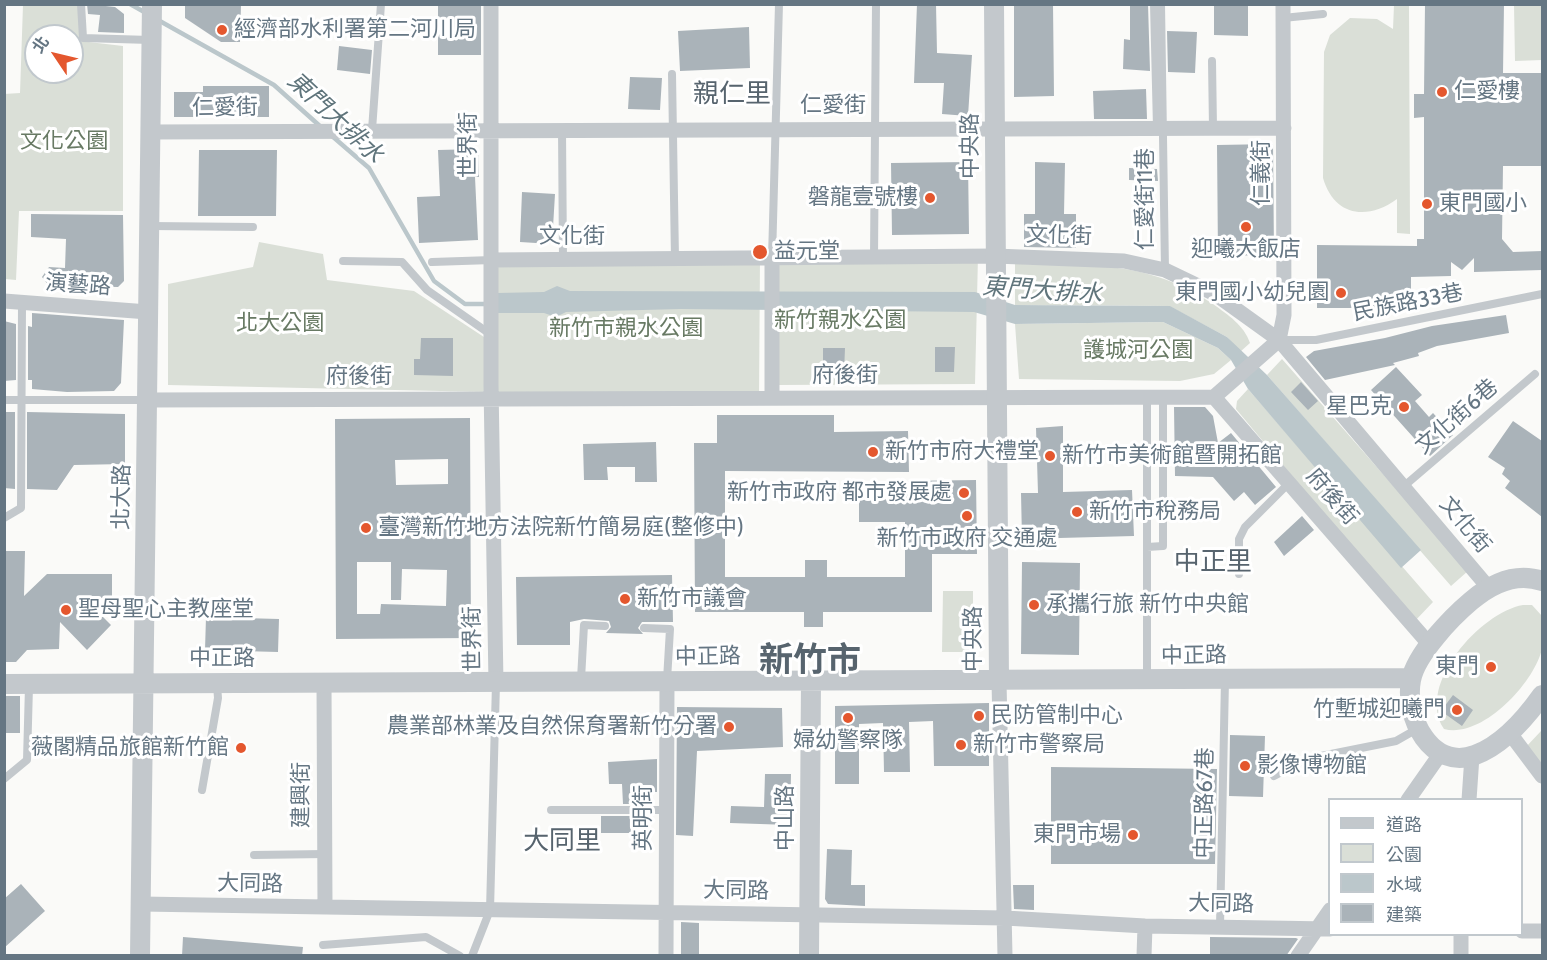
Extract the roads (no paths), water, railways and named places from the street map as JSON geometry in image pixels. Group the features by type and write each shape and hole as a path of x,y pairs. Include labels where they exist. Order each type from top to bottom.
{"street":[{"name":"北大路","path":"140,956 152,4"},
{"name":"世界街","path":"491,4 491,335 496,682"},
{"name":"中央路","path":"994,4 999,681 1005,956"},
{"name":"仁義街","path":"1279,340 1284,312 1283,11"},
{"name":"仁愛街","path":"150,132 301,129 1284,128"},
{"name":"文化街","path":"492,261 995,256 1124,261 1165,270 1215,294 1279,340 1488,587"},
{"path":"772,258 772,398"},
{"name":"演藝路","path":"4,300 148,312"},
{"path":"1214,397 1279,340"},
{"name":"府後街","path":"147,400 1147,399 1214,397 1430,645"},
{"path":"1542,581 1522,578 1488,587 1462,609 1430,645 1411,678 1411,714 1417,729 1441,753 1472,756 1489,748 1509,732 1542,695"},
{"name":"中正路","path":"4,684 811,680 1147,681 1411,678"},
{"name":"中山路","path":"809,956 811,680"},
{"name":"英明街","path":"666,956 667,681"},
{"name":"建興街","path":"324,683 325,907"},
{"path":"1509,732 1542,776"},
{"path":"1409,798 1441,753"},
{"path":"1469,798 1472,756"},
{"name":"大同路","path":"141,904 1005,918 1145,926 1323,928"},
{"path":"1298,956 1323,928 1328,913"},
{"path":"1144,956 1145,926"},
{"path":"1523,931 1542,931"},
{"path":"1461,936 1461,956"}],"lane":[{"path":"81,4 83,38 151,40"},
{"path":"372,130 381,4"},
{"path":"772,258 779,4"},
{"path":"874,257 876,4"},
{"path":"1154,4 1161,128"},
{"path":"1161,4 1161,128"},
{"path":"1283,11 1323,14"},
{"path":"1212,61 1213,128"},
{"path":"672,74 675,259"},
{"name":"仁愛街11巷","path":"1161,128 1165,270"},
{"path":"562,130 563,260"},
{"path":"149,226 253,227"},
{"path":"343,261 402,262 427,290 491,335"},
{"path":"432,262 492,261"},
{"name":"民族路33巷","path":"1279,340 1316,340 1542,294"},
{"path":"4,518 21,508 22,303"},
{"name":"文化街6巷","path":"1403,487 1534,374"},
{"path":"1147,546 1163,546 1163,398"},
{"path":"1147,399 1147,681"},
{"path":"4,400 147,400"},
{"path":"1147,458 1163,457"},
{"path":"1239,574 1239,539 1245,526 1289,483"},
{"path":"1147,599 1211,603"},
{"path":"580,682 584,624 605,626"},
{"path":"644,628 670,629 667,681"},
{"name":"中正路67巷","path":"1220,927 1225,680"},
{"name":"世界街","path":"472,956 489,910 496,682"},
{"path":"202,790 218,698 218,683"},
{"path":"4,779 27,760 29,684"},
{"path":"1274,776 1306,759 1396,741 1417,729"},
{"path":"551,810 667,810"},
{"path":"254,855 325,854"},
{"path":"323,945 426,937 460,956"}],"water":[{"path":"557,286 570,291 975,292 1015,305 1170,306 1227,337 1267,375 1421,550 1401,568 1248,389 1231,360 1218,348 1163,322 1015,324 974,312 681,309 566,312 556,317 544,313 497,313 497,293 544,292"}],"waterway":[{"name":"東門大排水","path":"130,4 146,13"},
{"name":"東門大排水","path":"158,20 274,85 321,127"},
{"name":"東門大排水","path":"332,136 369,168 434,281 465,304 488,304"}],"place":[{"name":"經濟部水利署第二河川局","path":"222,30"},
{"name":"仁愛樓","path":"1442,92"},
{"name":"磐龍壹號樓","path":"930,198"},
{"name":"東門國小","path":"1427,204"},
{"name":"迎曦大飯店","path":"1246,227"},
{"name":"益元堂","path":"760,252"},
{"name":"東門國小幼兒園","path":"1341,293"},
{"name":"星巴克","path":"1404,407"},
{"name":"新竹市府大禮堂","path":"873,452"},
{"name":"新竹市美術館暨開拓館","path":"1050,456"},
{"name":"新竹市政府 都市發展處","path":"964,493"},
{"name":"新竹市稅務局","path":"1077,512"},
{"name":"新竹市政府 交通處","path":"967,516"},
{"name":"臺灣新竹地方法院新竹簡易庭(整修中)","path":"366,528"},
{"name":"新竹市議會","path":"625,599"},
{"name":"承攜行旅 新竹中央館","path":"1034,605"},
{"name":"聖母聖心主教座堂","path":"66,610"},
{"name":"東門","path":"1491,667"},
{"name":"竹塹城迎曦門","path":"1457,710"},
{"name":"民防管制中心","path":"979,716"},
{"name":"婦幼警察隊","path":"848,718"},
{"name":"農業部林業及自然保育署新竹分署","path":"729,727"},
{"name":"新竹市警察局","path":"961,745"},
{"name":"薇閣精品旅館新竹館","path":"241,748"},
{"name":"影像博物館","path":"1245,766"},
{"name":"東門市場","path":"1133,835"}],"district":[{"name":"親仁里","path":"732,94"},
{"name":"中正里","path":"1213,562"},
{"name":"新竹市","path":"810,661"},
{"name":"大同里","path":"562,841"}],"park label":[{"name":"文化公園","path":"64,142"},
{"name":"新竹親水公園","path":"840,321"},
{"name":"北大公園","path":"280,324"},
{"name":"新竹市親水公園","path":"626,329"},
{"name":"護城河公園","path":"1138,351"}]}
